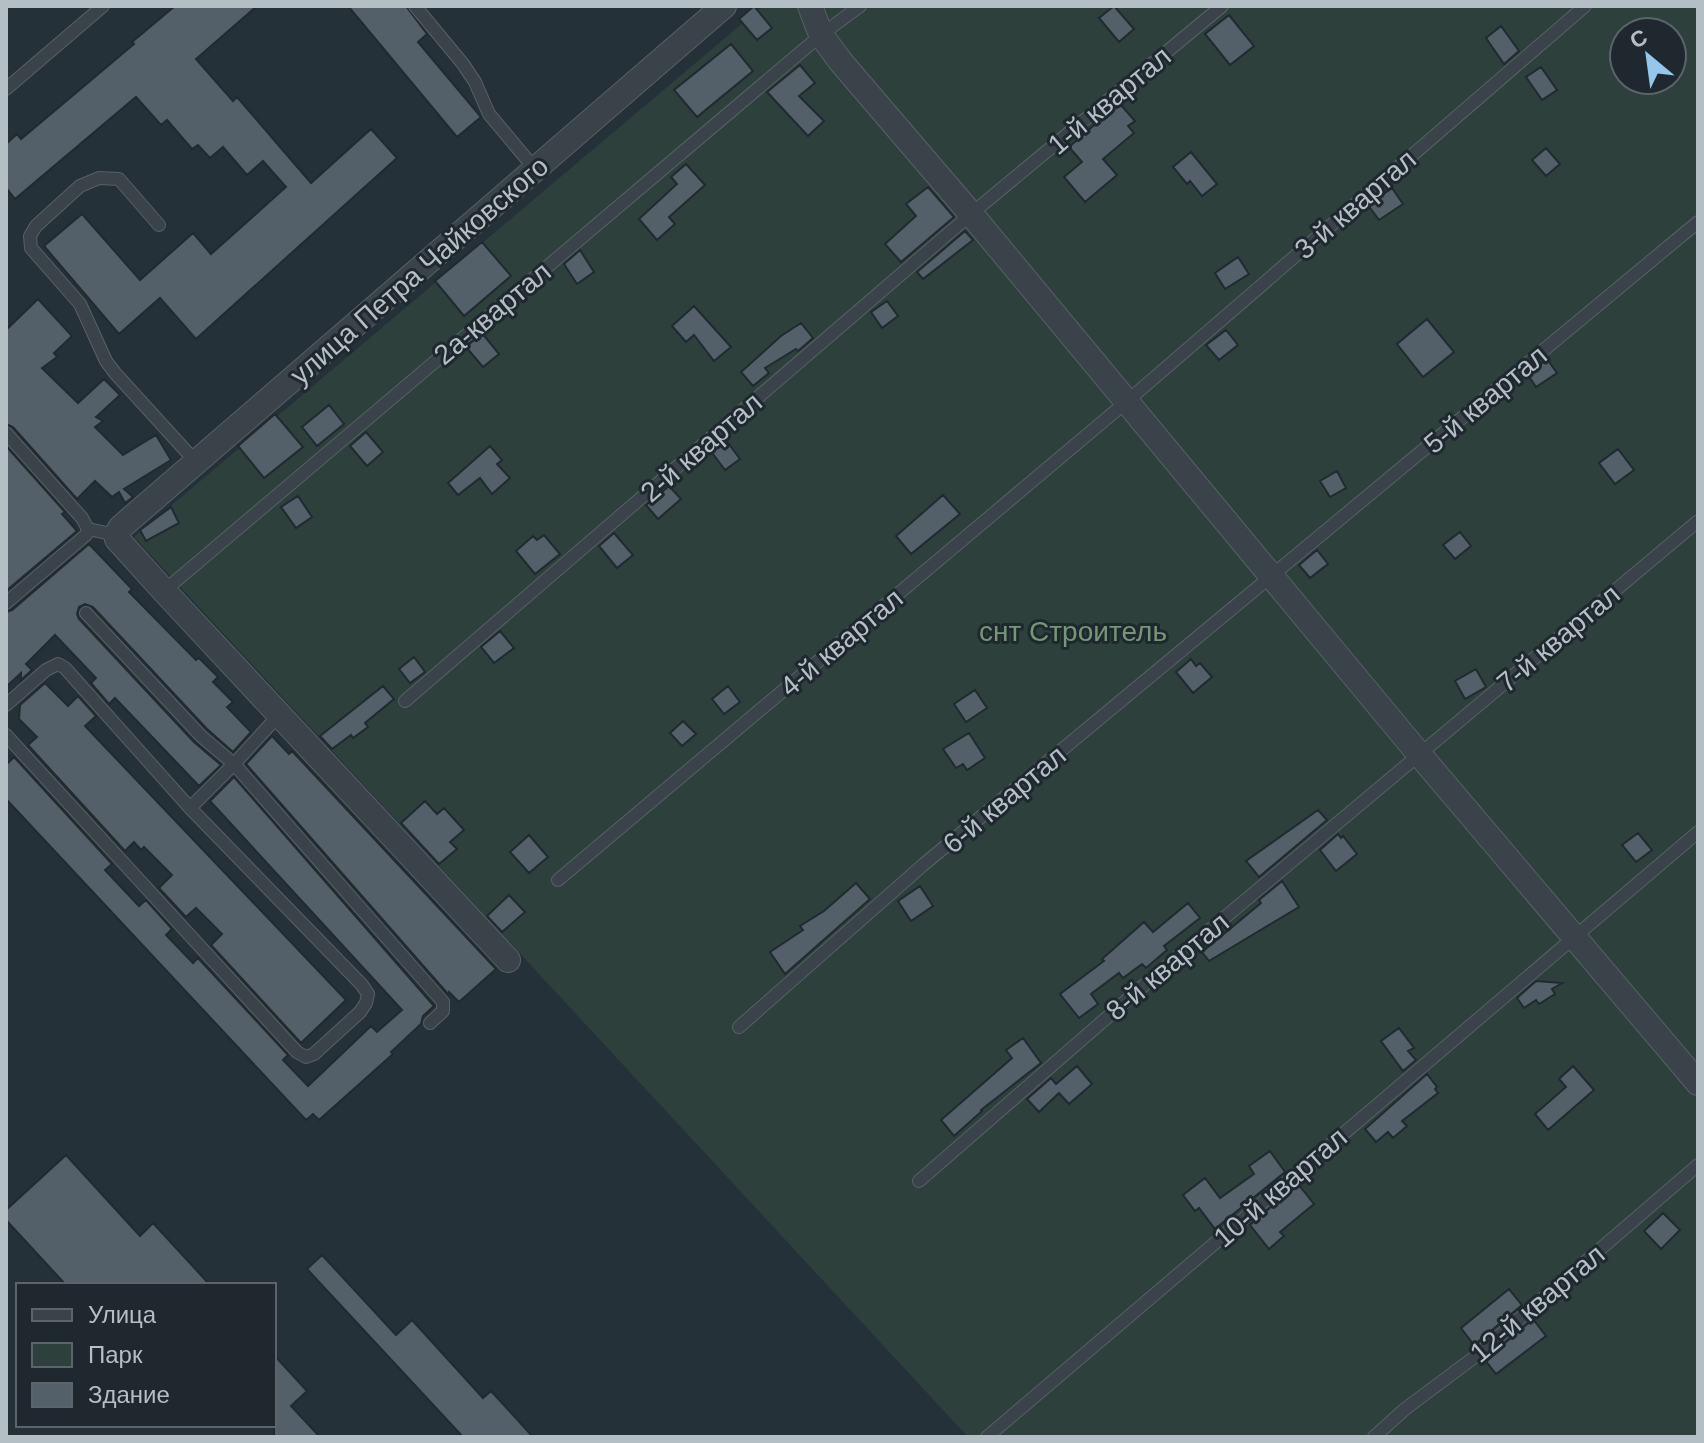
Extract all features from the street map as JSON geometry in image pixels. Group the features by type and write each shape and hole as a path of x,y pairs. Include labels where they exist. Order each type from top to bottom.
{"street":[{"name":"улица Петра Чайковского","path":"116,535 196,462 724,6"},
{"path":"810,6 821,35 841,62 1698,1083"},
{"path":"116,535 164,591 508,960"}],"lane":[{"path":"6,89 103,6"},
{"path":"415,6 463,64 489,114 535,169"},
{"name":"2а-квартал","path":"164,591 821,35 860,6"},
{"name":"1-й квартал","path":"997,193 1222,6"},
{"name":"3-й квартал","path":"1125,403 1585,6"},
{"path":"159,225 119,179 99,178 80,186 36,226 30,236 31,248 80,304 106,361 115,373 196,462"},
{"name":"2-й квартал","path":"405,701 997,193"},
{"name":"5-й квартал","path":"1273,576 1698,222"},
{"name":"4-й квартал","path":"558,880 1125,403"},
{"path":"6,433 82,518 88,529 86,535 6,603"},
{"name":"7-й квартал","path":"1419,754 1698,521"},
{"path":"88,529 116,535"},
{"name":"6-й квартал","path":"739,1027 923,865 1273,576"},
{"path":"86,613 201,736 234,764 443,1002 443,1011 430,1023"},
{"path":"6,705 46,670 58,664 65,668 190,808 366,989 368,999 364,1007 308,1057 293,1049 6,735"},
{"path":"190,808 279,715"},
{"name":"8-й квартал","path":"919,1181 1093,1029 1419,754"},
{"name":"10-й квартал","path":"987,1437 1698,832"},
{"name":"12-й квартал","path":"1374,1437 1405,1409 1476,1356 1698,1165"}],"green space":[{"name":"снт Строитель","path":"763,6 1698,6 1698,1437 968,1437 134,537"}],"building":[{"path":"175,6 257,6 196,59 233,101 237,97 311,183 371,129 397,158 196,339 160,298 119,334 44,246 82,214 140,280 193,233 211,254 286,187 263,161 247,175 223,147 210,158 198,145 192,149 167,120 161,125 136,97 15,199 6,188 6,144 17,134 21,139"},
{"path":"348,6 406,6 427,34 418,42 481,117 457,137"},
{"path":"754,6 772,28 757,40 739,19"},
{"path":"1114,6 1134,29 1119,42 1099,18"},
{"path":"1229,15 1254,46 1230,65 1205,34"},
{"path":"1501,26 1519,51 1504,64 1486,38"},
{"path":"731,44 753,71 697,117 674,90"},
{"path":"800,65 815,83 799,96 824,121 808,136 767,92"},
{"path":"1541,67 1557,90 1542,100 1526,77"},
{"path":"1121,105 1135,121 1128,126 1134,133 1103,159 1117,175 1085,202 1064,177 1082,162 1069,147"},
{"path":"1546,148 1560,164 1546,176 1532,160"},
{"path":"1191,152 1217,184 1202,196 1173,167"},
{"path":"686,164 705,185 669,217 675,224 657,240 639,219 677,184 671,177"},
{"path":"928,187 954,217 901,262 885,244 916,216 906,204"},
{"path":"1392,188 1403,204 1379,220 1368,205"},
{"path":"965,231 973,240 923,279 917,272"},
{"path":"482,242 511,276 464,316 435,281"},
{"path":"580,250 594,272 577,284 564,264"},
{"path":"1238,257 1249,274 1225,289 1215,273"},
{"path":"38,299 72,336 54,353 57,357 42,368 78,403 104,379 120,395 96,417 103,421 95,427 123,455 156,435 171,460 124,489 133,497 125,503 119,492 112,497 95,481 77,499 13,427 6,424 6,330"},
{"path":"887,301 898,316 882,328 871,312"},
{"path":"694,306 731,347 714,361 694,335 686,342 672,326"},
{"path":"1427,319 1454,352 1423,377 1397,344"},
{"path":"801,323 813,338 798,351 796,349 765,368 769,373 753,386 741,372 781,336"},
{"path":"1226,330 1238,345 1219,360 1206,345"},
{"path":"482,333 499,354 483,367 466,347"},
{"path":"1547,359 1557,373 1536,387 1528,375"},
{"path":"329,405 344,424 317,446 302,427"},
{"path":"275,414 303,447 264,478 238,446"},
{"path":"366,432 383,452 367,466 350,446"},
{"path":"725,439 740,459 725,470 710,450"},
{"path":"6,446 65,512 62,514 77,531 6,591"},
{"path":"490,446 502,460 497,464 510,478 492,494 480,478 458,495 448,483"},
{"path":"1618,449 1634,470 1615,484 1599,463"},
{"path":"1337,471 1346,488 1330,497 1320,481"},
{"path":"669,486 681,499 658,519 646,505"},
{"path":"943,495 960,514 911,554 896,536"},
{"path":"298,496 312,517 296,528 281,507"},
{"path":"171,507 179,523 146,541 140,530"},
{"path":"1460,532 1471,546 1455,559 1443,545"},
{"path":"614,533 633,555 617,568 599,546"},
{"path":"544,535 560,554 535,574 516,551 533,536 537,540"},
{"path":"89,544 132,589 129,592 196,660 199,658 218,677 213,682 233,702 227,707 251,732 233,752 207,729 93,607 85,604 79,607 79,619 194,742 221,765 199,786 115,698 109,704 91,683 96,678 55,635 26,664 32,670 21,680 21,673 6,687 6,612"},
{"path":"1317,550 1328,564 1310,578 1299,565"},
{"path":"500,631 514,648 494,663 481,647"},
{"path":"414,657 425,672 410,683 399,669"},
{"path":"1191,659 1196,666 1200,663 1212,677 1193,693 1176,672"},
{"path":"1476,669 1486,687 1465,699 1455,681"},
{"path":"45,683 68,706 78,696 96,716 85,726 346,1000 301,1043 211,945 222,934 196,908 186,917 159,888 172,875 144,847 141,850 134,842 125,851 28,745 37,737 19,719 20,705"},
{"path":"383,686 394,699 365,723 368,727 332,749 320,736"},
{"path":"728,686 740,702 724,714 712,699"},
{"path":"975,690 987,708 966,722 954,704"},
{"path":"683,721 696,734 682,746 670,733"},
{"path":"969,733 985,758 967,770 963,764 956,768 943,749"},
{"path":"272,736 289,754 292,751 496,969 459,1002 448,994 246,764"},
{"path":"14,757 112,864 105,870 139,906 146,900 172,929 166,935 193,963 198,958 288,1055 283,1060 308,1086 371,1026 377,1032 402,1010 210,801 234,777 434,1006 423,1016 421,1024 391,1052 393,1054 319,1120 313,1114 306,1120 6,799 6,765"},
{"path":"425,801 437,814 444,808 464,830 450,842 457,849 439,864 401,823"},
{"path":"1318,810 1327,820 1259,877 1246,861"},
{"path":"1638,833 1652,850 1636,862 1622,845"},
{"path":"1338,834 1357,854 1336,871 1320,850"},
{"path":"529,835 548,857 529,873 510,852"},
{"path":"1282,881 1299,907 1209,961 1202,952 1261,903 1259,900"},
{"path":"856,883 870,899 785,974 770,952 803,930 800,926 824,911"},
{"path":"920,886 933,906 911,921 898,901"},
{"path":"509,895 525,912 502,932 487,916"},
{"path":"1188,903 1200,918 1164,946 1167,950 1146,968 1142,964 1123,978 1119,973 1091,994 1098,1004 1079,1018 1060,994 1104,961 1102,959 1144,922 1153,932"},
{"path":"1536,981 1562,983 1552,989 1555,994 1539,1004 1536,1000 1524,1008 1517,998"},
{"path":"1399,1028 1414,1048 1408,1051 1416,1060 1403,1071 1381,1041"},
{"path":"1023,1038 1041,1063 981,1110 954,1136 941,1120 1012,1058 1006,1050"},
{"path":"1077,1066 1092,1084 1069,1104 1059,1093 1039,1112 1027,1099 1051,1078 1056,1084"},
{"path":"1573,1066 1594,1090 1548,1130 1535,1114 1566,1087 1559,1079"},
{"path":"1427,1074 1438,1093 1402,1121 1407,1126 1393,1138 1388,1132 1376,1142 1365,1129"},
{"path":"1270,1151 1285,1172 1215,1229 1199,1208 1195,1211 1183,1195 1205,1178 1220,1198 1254,1174 1249,1166"},
{"path":"66,1155 140,1236 153,1223 208,1283 64,1283 6,1220 6,1210"},
{"path":"1298,1184 1314,1204 1280,1232 1284,1236 1269,1249 1250,1225"},
{"path":"1663,1213 1680,1230 1661,1249 1644,1231"},
{"path":"322,1255 396,1335 412,1320 483,1398 491,1391 533,1437 463,1437 307,1269"},
{"path":"1509,1289 1522,1305 1474,1345 1461,1328"},
{"path":"1533,1319 1546,1336 1496,1374 1485,1360"},
{"path":"276,1357 307,1391 291,1406 320,1437 274,1437"}]}
